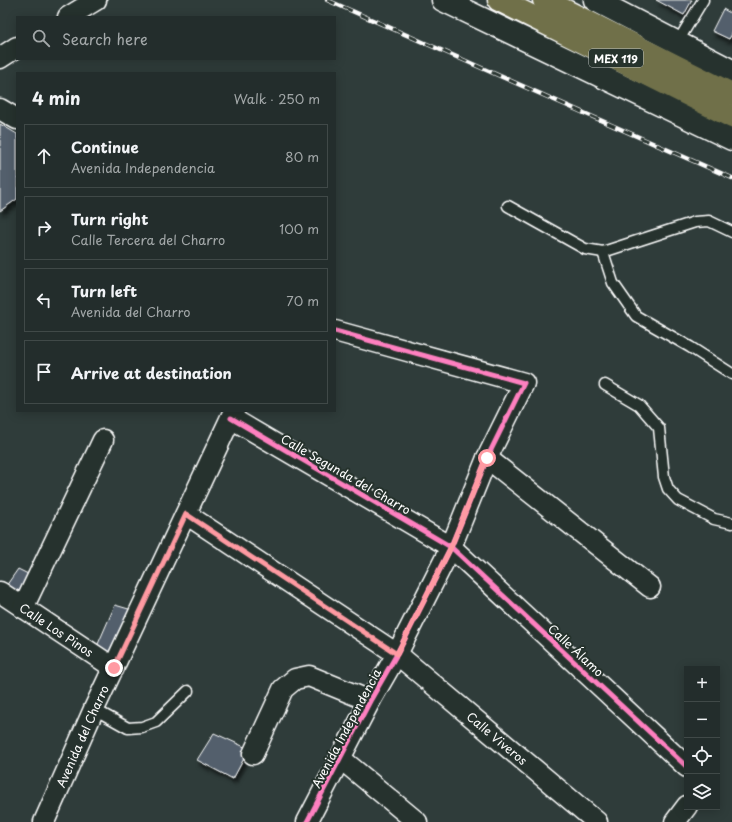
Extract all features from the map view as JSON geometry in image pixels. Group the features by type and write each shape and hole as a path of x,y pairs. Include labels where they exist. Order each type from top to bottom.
{"main road":[{"path":"443,0 732,139"},
{"name":"MEX 119","path":"544,0 732,94"},
{"path":"595,0 732,71"},
{"name":"MEX 119","path":"513,2 732,117"}],"street":[{"path":"70,16 96,0"},
{"path":"0,58 16,48"},
{"path":"0,109 16,118"},
{"name":"Avenida Independencia","path":"307,822 370,701 397,654 451,547 487,458 524,383 336,331"},
{"name":"Avenida del Charro","path":"44,822 94,709 232,415"},
{"name":"Calle Segunda del Charro","path":"232,415 451,547"},
{"path":"23,608 103,440"},
{"path":"487,458 650,587"},
{"name":"Calle Viveros","path":"186,514 397,654 597,822"},
{"name":"Calle Álamo","path":"451,547 684,764"},
{"name":"Calle Los Pinos","path":"0,592 114,668"},
{"path":"253,754 284,689 295,679 308,676 370,701"},
{"path":"340,758 417,822"},
{"path":"675,822 684,810"}],"lane":[{"path":"677,43 703,0"},
{"path":"508,206 585,249 602,252 694,222 709,221 732,232"},
{"path":"602,252 613,283 636,316 690,347 732,374"},
{"path":"604,385 639,405 659,428 664,477 668,489 678,500 714,519 732,523"},
{"path":"94,709 128,728 142,728 156,722 188,691"}],"building":[{"path":"656,0 692,0 684,15"},
{"path":"723,9 732,14 732,34 729,39 712,31"},
{"path":"0,124 16,133 16,200 0,211"},
{"path":"18,569 30,575 20,591 6,586"},
{"path":"115,605 132,610 109,658 95,651"},
{"path":"214,733 249,749 233,779 197,760"}],"railway":[{"path":"327,0 732,178"}],"cycle path":[{"path":"307,822 370,701 397,654 451,547 487,458 524,383 336,331"},
{"path":"231,418 451,547 684,764"}],"route":[{"path":"114,668 186,514 397,654 451,547 487,458"}]}
